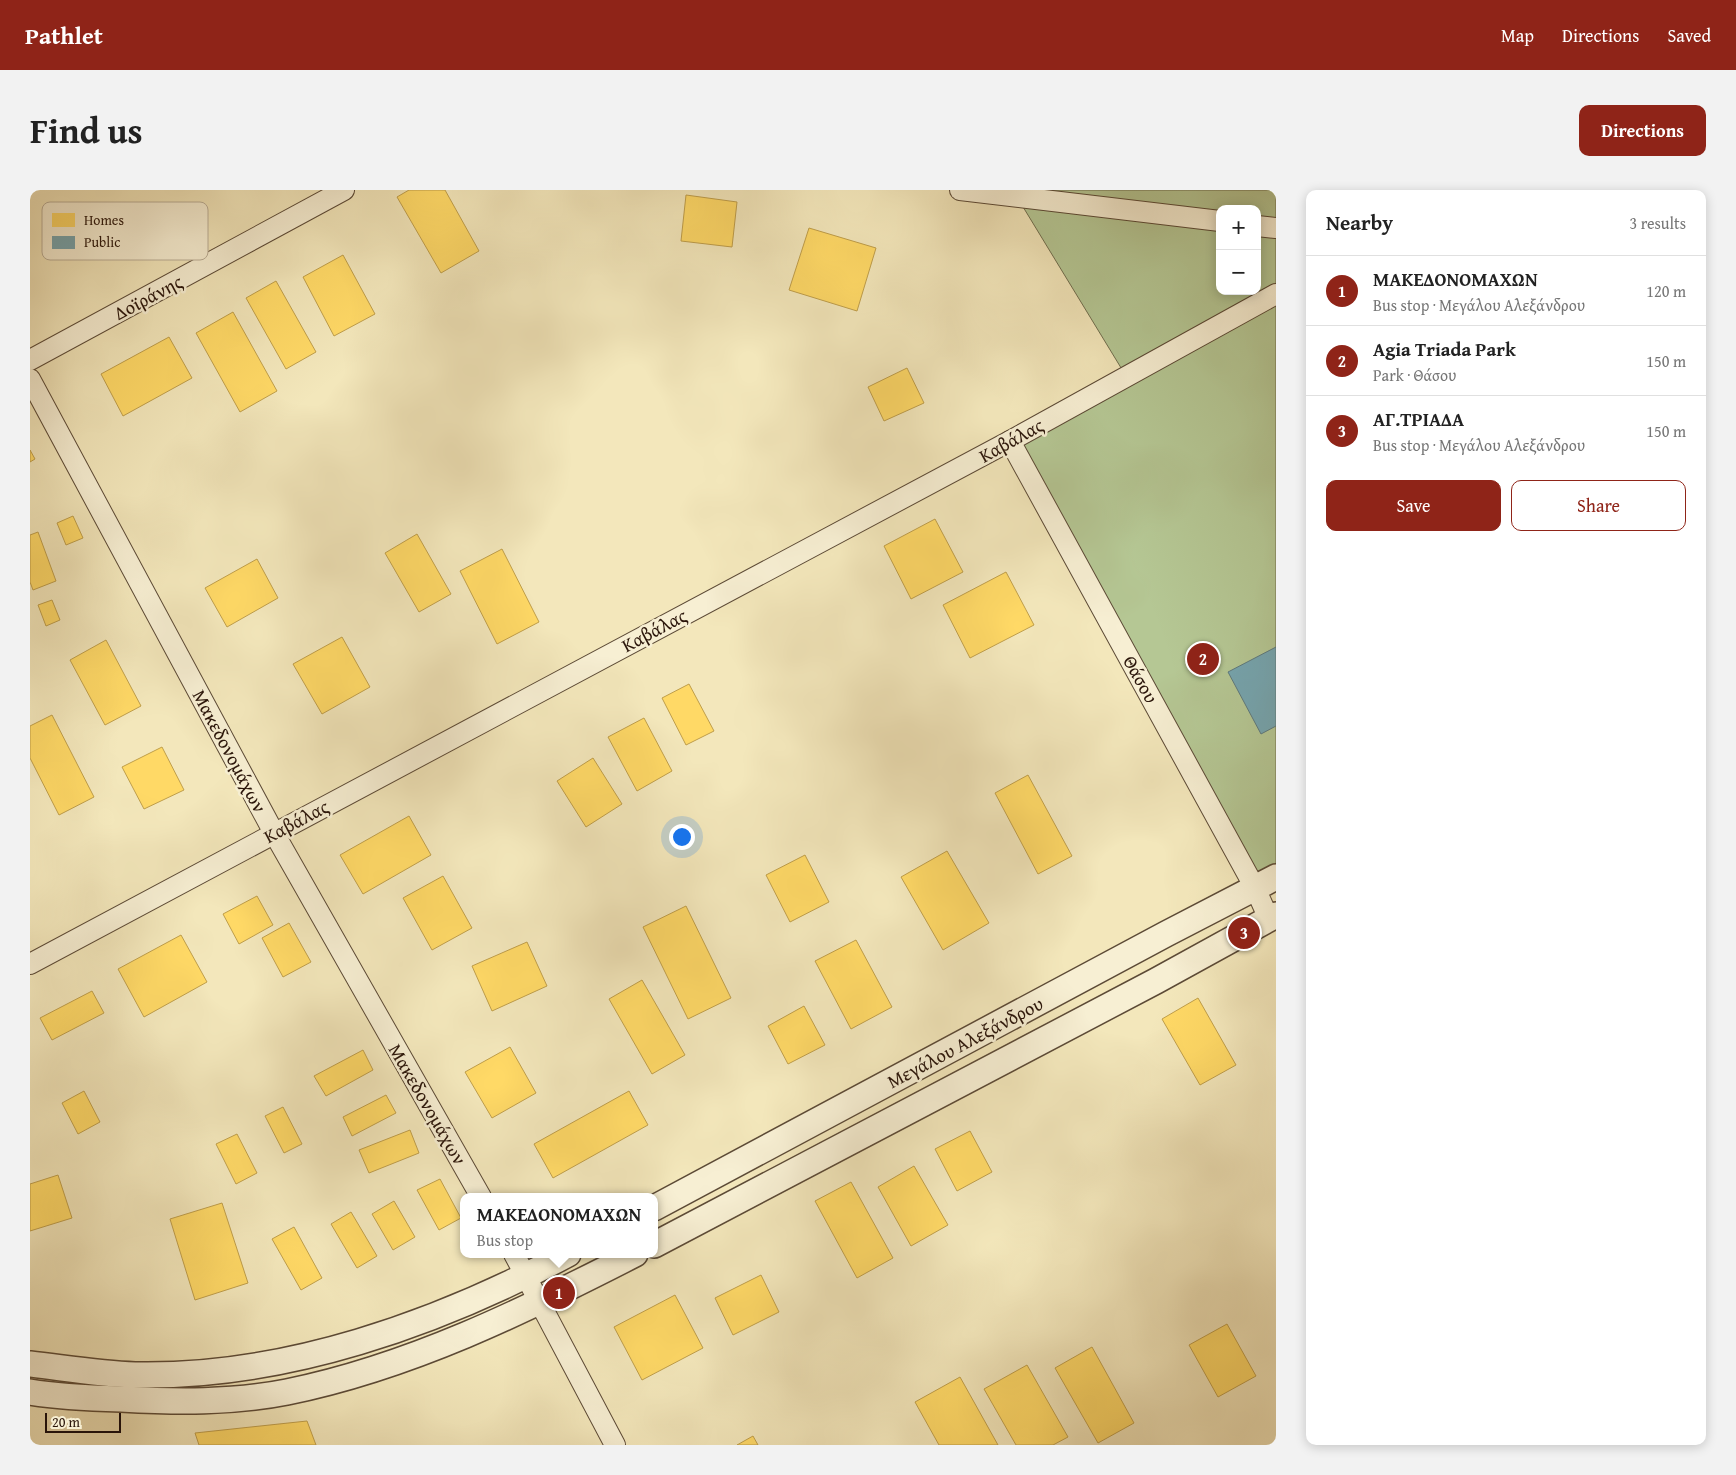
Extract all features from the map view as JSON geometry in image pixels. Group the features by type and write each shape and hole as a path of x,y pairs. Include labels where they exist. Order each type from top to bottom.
{"street":[{"name":"Δοϊράνης","path":"30,360 344,190"},
{"path":"960,190 1216,221"},
{"path":"1261,226 1276,228"},
{"name":"Καβάλας","path":"30,964 1010,441 1276,294"},
{"name":"Μακεδονομάχων","path":"30,379 274,833 479,1193"},
{"name":"Θάσου","path":"1010,441 1265,882 1273,917"},
{"name":"Μεγάλου Αλεξάνδρου","path":"658,1206 1265,882"},
{"name":"Μεγάλου Αλεξάνδρου","path":"658,1243 1156,981 1273,917"},
{"path":"516,1258 615,1445"},
{"path":"30,1364 134,1375 215,1372 255,1366 351,1344 404,1328 527,1276 561,1258"},
{"path":"30,1392 57,1396 163,1401 216,1400 285,1392 415,1356 539,1303 627,1258"}],"green space":[{"path":"959,190 1276,190 1276,877 1255,888 1010,441 1126,376 1017,197"}],"building: Homes":[{"path":"409,190 445,190 479,251 441,273 397,197"},
{"path":"686,195 737,202 732,247 681,241"},
{"path":"809,228 876,248 857,311 789,290"},
{"path":"343,255 375,314 334,336 303,277"},
{"path":"276,281 316,352 286,369 246,298"},
{"path":"233,312 277,391 240,412 196,333"},
{"path":"169,337 192,378 123,416 101,374"},
{"path":"907,368 924,403 884,421 868,387"},
{"path":"30,450 35,459 30,462"},
{"path":"73,516 83,538 66,545 57,523"},
{"path":"935,519 963,572 911,599 884,546"},
{"path":"38,532 56,581 33,590 30,582 30,535"},
{"path":"417,534 451,594 419,612 385,553"},
{"path":"502,549 539,622 497,644 460,571"},
{"path":"257,559 278,598 227,627 205,588"},
{"path":"1006,572 1034,625 970,658 943,605"},
{"path":"52,600 60,620 46,626 38,605"},
{"path":"342,637 370,687 322,714 293,664"},
{"path":"106,640 141,706 105,725 70,660"},
{"path":"689,684 714,731 686,745 662,698"},
{"path":"52,715 94,797 59,815 30,758 30,726"},
{"path":"644,718 672,771 637,791 608,737"},
{"path":"162,747 184,790 144,809 122,767"},
{"path":"593,758 622,804 586,827 557,781"},
{"path":"1028,775 1072,856 1038,874 995,793"},
{"path":"409,816 431,855 363,894 340,855"},
{"path":"947,851 989,923 943,950 901,877"},
{"path":"805,855 829,902 790,922 766,875"},
{"path":"443,876 472,928 432,950 403,898"},
{"path":"257,896 273,925 239,944 223,914"},
{"path":"686,906 731,998 688,1019 643,927"},
{"path":"289,923 311,962 283,977 262,938"},
{"path":"181,935 207,982 144,1017 118,969"},
{"path":"856,940 892,1007 851,1029 815,961"},
{"path":"527,942 547,986 492,1011 472,966"},
{"path":"642,980 685,1055 652,1074 609,999"},
{"path":"92,991 104,1013 52,1040 40,1018"},
{"path":"1198,998 1236,1065 1200,1085 1162,1019"},
{"path":"804,1006 825,1045 788,1064 768,1026"},
{"path":"510,1047 536,1093 492,1118 465,1072"},
{"path":"363,1050 373,1070 326,1096 314,1076"},
{"path":"84,1091 100,1122 78,1134 62,1103"},
{"path":"629,1091 648,1125 553,1178 534,1144"},
{"path":"386,1095 396,1113 352,1136 343,1117"},
{"path":"283,1107 302,1144 284,1153 265,1116"},
{"path":"410,1130 419,1153 369,1173 359,1150"},
{"path":"970,1131 992,1172 957,1191 935,1149"},
{"path":"237,1134 257,1173 236,1184 216,1144"},
{"path":"914,1166 948,1225 911,1246 878,1187"},
{"path":"58,1175 72,1218 30,1231 30,1184"},
{"path":"440,1179 460,1219 439,1230 417,1190"},
{"path":"851,1182 893,1258 857,1278 815,1201"},
{"path":"394,1201 415,1237 393,1250 372,1214"},
{"path":"222,1203 248,1283 195,1300 170,1219"},
{"path":"351,1212 377,1256 357,1268 331,1224"},
{"path":"294,1227 322,1278 301,1290 272,1239"},
{"path":"761,1275 779,1312 733,1335 715,1298"},
{"path":"675,1295 703,1348 642,1380 614,1327"},
{"path":"1227,1324 1256,1376 1218,1397 1189,1345"},
{"path":"1092,1347 1134,1423 1098,1443 1055,1368"},
{"path":"1027,1365 1068,1437 1053,1445 1016,1445 984,1389"},
{"path":"960,1377 998,1445 939,1445 915,1402"},
{"path":"307,1421 316,1445 199,1445 195,1433"},
{"path":"753,1436 758,1445 737,1445"}],"building: Public":[{"path":"1276,647 1276,726 1261,734 1228,672"}],"place":[{"name":"Agia Triada Park","path":"1203,659"},
{"name":"ΑΓ.ΤΡΙΑΔΑ","path":"1244,933"},
{"name":"ΜΑΚΕΔΟΝΟΜΑΧΩΝ","path":"559,1293"}]}
